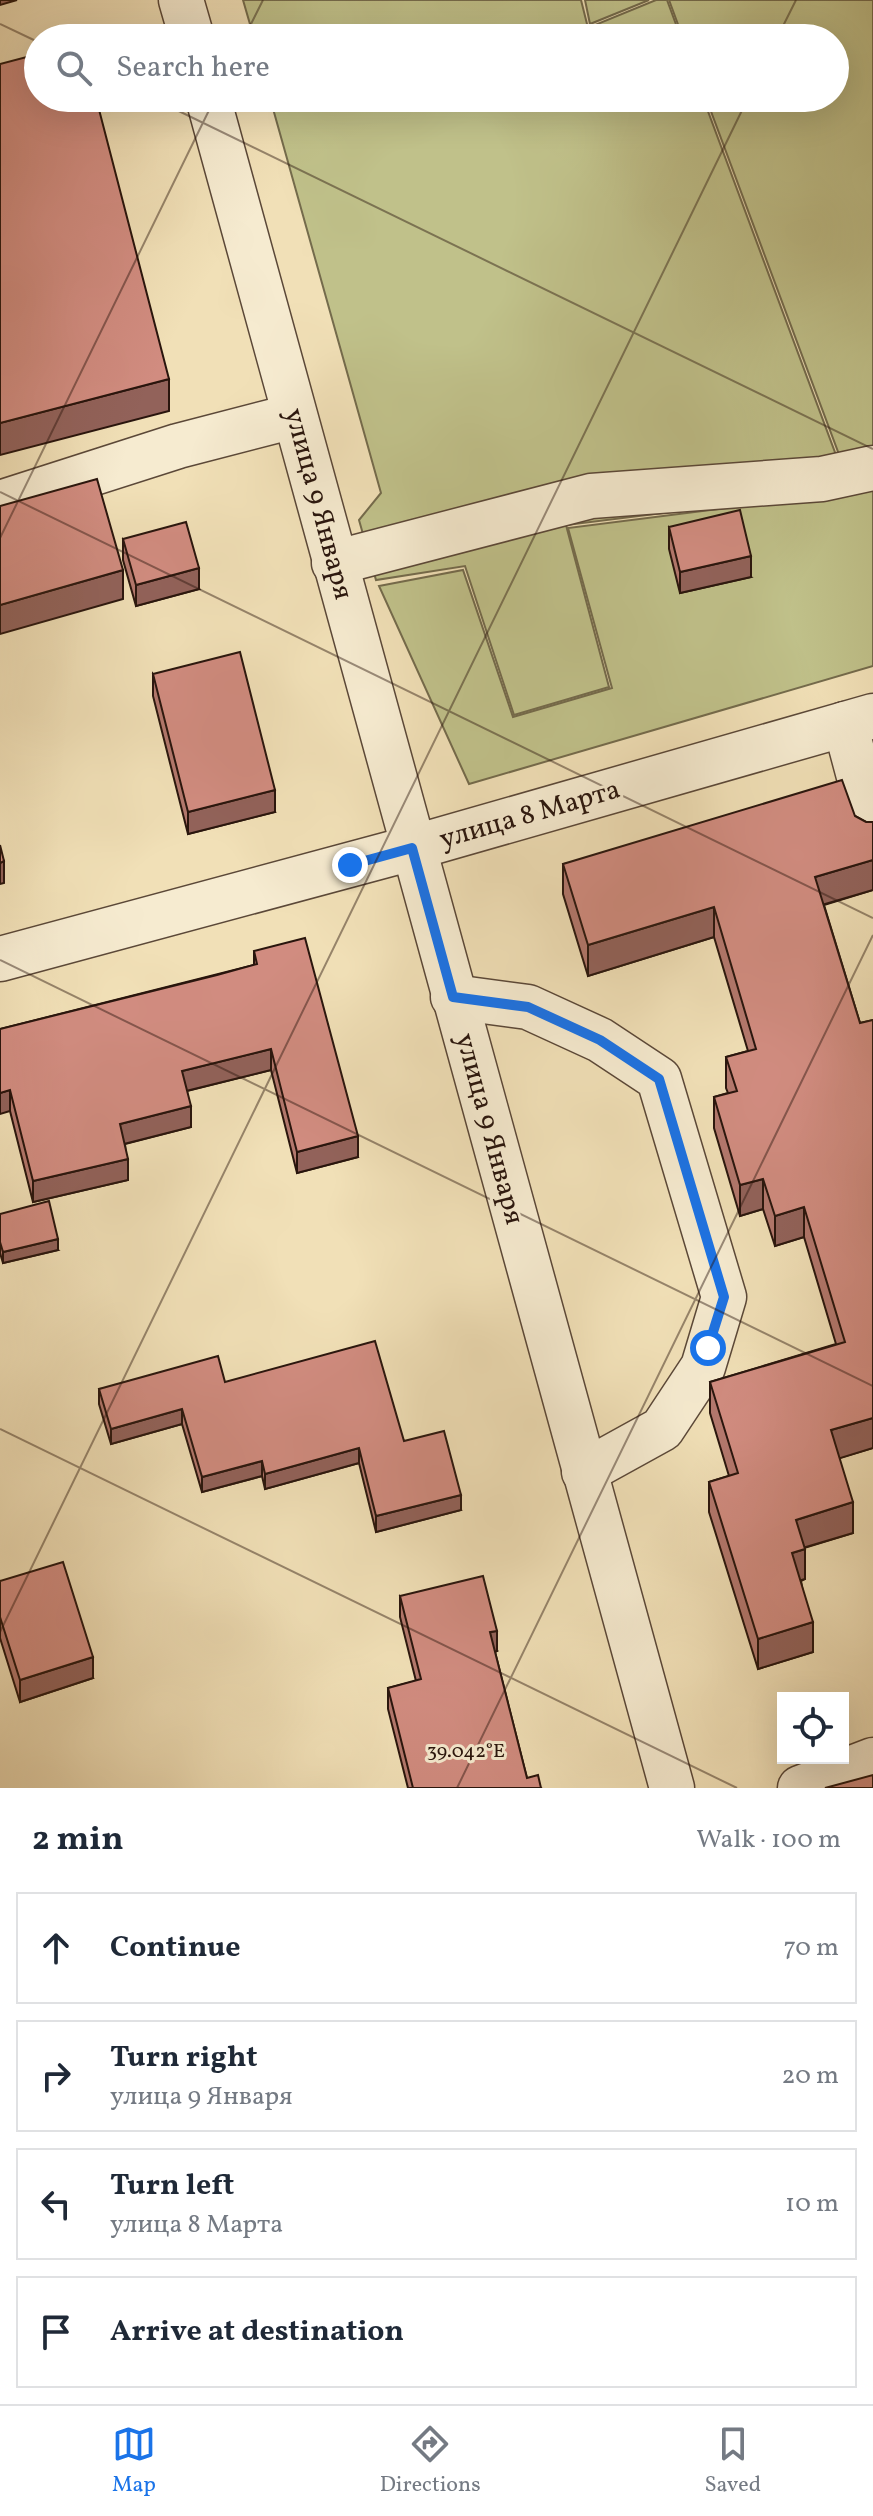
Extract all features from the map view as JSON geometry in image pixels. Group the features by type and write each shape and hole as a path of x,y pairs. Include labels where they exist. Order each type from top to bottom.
{"street":[{"path":"181,0 188,24"},
{"name":"улица 9 Января","path":"212,112 672,1788"},
{"path":"0,503 178,446 294,416"},
{"path":"334,563 591,496 822,479 873,468"},
{"path":"859,720 873,829"},
{"name":"улица 8 Марта","path":"0,959 412,848 859,720"},
{"path":"453,997 528,1007 600,1040 659,1079 724,1297 703,1367 662,1429 584,1472"},
{"path":"800,1788 873,1760"}],"green space":[{"path":"243,0 581,0 587,24 250,24"},
{"path":"585,0 649,0 590,24"},
{"path":"656,0 667,0 676,24 598,24"},
{"path":"669,0 873,0 873,666 469,784 379,586 463,570 513,717 612,688 568,528 853,492 711,112 849,112 849,24 678,24"},
{"path":"274,112 708,112 849,490 566,525 609,687 514,715 465,566 376,580 359,520 381,493"}],"building":[{"path":"24,58 24,112 100,112 169,379 0,423 0,64"},
{"path":"97,479 123,570 0,605 0,506"},
{"path":"740,510 751,556 680,572 669,527"},
{"path":"186,522 199,568 136,585 123,539"},
{"path":"240,652 275,790 188,812 153,674"},
{"path":"842,780 855,816 873,822 873,860 815,877 860,1023 873,1020 873,1418 831,1430 853,1502 796,1520 805,1549 792,1553 813,1622 758,1639 709,1482 738,1473 710,1382 845,1342 804,1207 775,1216 763,1179 740,1185 714,1097 737,1091 726,1057 756,1049 714,907 588,945 563,864"},
{"path":"305,938 358,1136 297,1152 271,1049 182,1071 191,1106 120,1124 128,1159 33,1181 10,1090 0,1093 0,1029 257,964 254,951"},
{"path":"49,1201 58,1239 3,1252 0,1214"},
{"path":"375,1341 404,1441 444,1431 461,1495 376,1516 359,1448 265,1474 262,1461 202,1477 182,1409 111,1429 99,1389 218,1356 225,1382"},
{"path":"63,1562 93,1657 20,1680 0,1617 0,1581"},
{"path":"483,1576 497,1631 490,1632 527,1778 538,1775 541,1788 413,1788 388,1688 421,1679 400,1596"},
{"path":"873,1775 873,1788 825,1788"}],"route":[{"path":"350,865 412,848 453,997 528,1007 600,1040 659,1079 724,1297 708,1348"}]}
